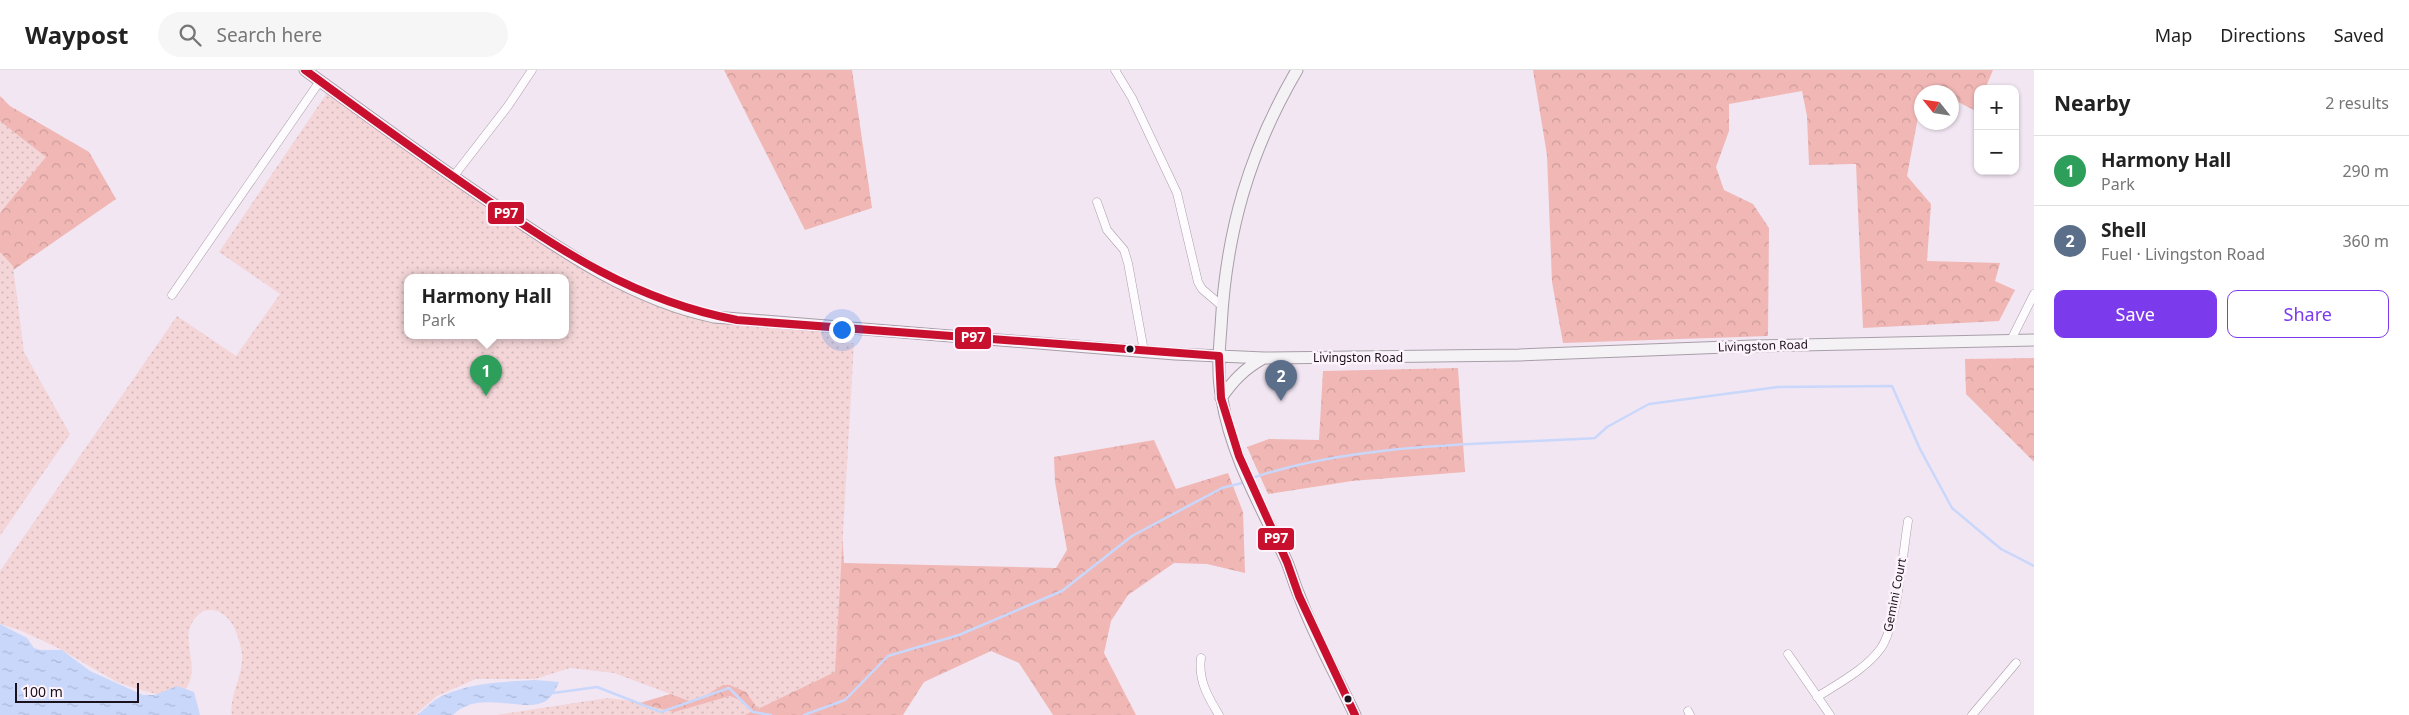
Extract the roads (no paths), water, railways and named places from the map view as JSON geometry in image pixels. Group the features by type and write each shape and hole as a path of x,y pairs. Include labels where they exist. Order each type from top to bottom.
{"main road":[{"name":"Livingston Road","path":"305,70 453,177 541,236 606,276 654,300 697,313 737,320 1144,351 1264,358 1509,356 2034,340"},
{"path":"1297,70 1276,107 1248,171 1231,236 1222,306 1221,398 1239,456 1287,562 1299,596 1355,715"},
{"path":"1221,398 1232,381 1248,366 1264,358"}],"street":[{"path":"453,177 508,106 532,70"},
{"path":"1115,70 1132,98 1177,193 1198,282 1202,289 1222,306"},
{"path":"172,295 320,81"},
{"path":"1097,202 1107,230 1124,250 1126,256 1144,351"},
{"path":"2011,340 2034,294"},
{"name":"Gemini Court","path":"1818,697 1861,668 1880,649 1890,632 1908,521"},
{"path":"1788,654 1830,715"},
{"path":"1201,658 1200,668 1203,685 1219,715"},
{"path":"1975,714 2016,663"}],"water":[{"path":"0,624 27,638 34,648 40,650 62,650 90,671 143,695 155,695 177,686 194,692 200,715 0,715"},
{"path":"535,680 559,682 546,701 537,704 475,703 463,707 453,715 417,715 432,702 453,691 476,685"}],"waterway":[{"path":"1255,477 1337,457 1380,451 1467,444 1595,438 1607,427 1649,404 1778,387 1892,386 1920,449 1952,508 2001,549 2034,566"},
{"path":"804,715 845,700 888,656 959,635 1062,591 1132,536 1222,488 1242,483"},
{"path":"553,693 597,687 661,712 729,688 753,712 771,715"}],"place":[{"name":"Harmony Hall","path":"486,396"},
{"name":"Shell","path":"1281,401"}]}
